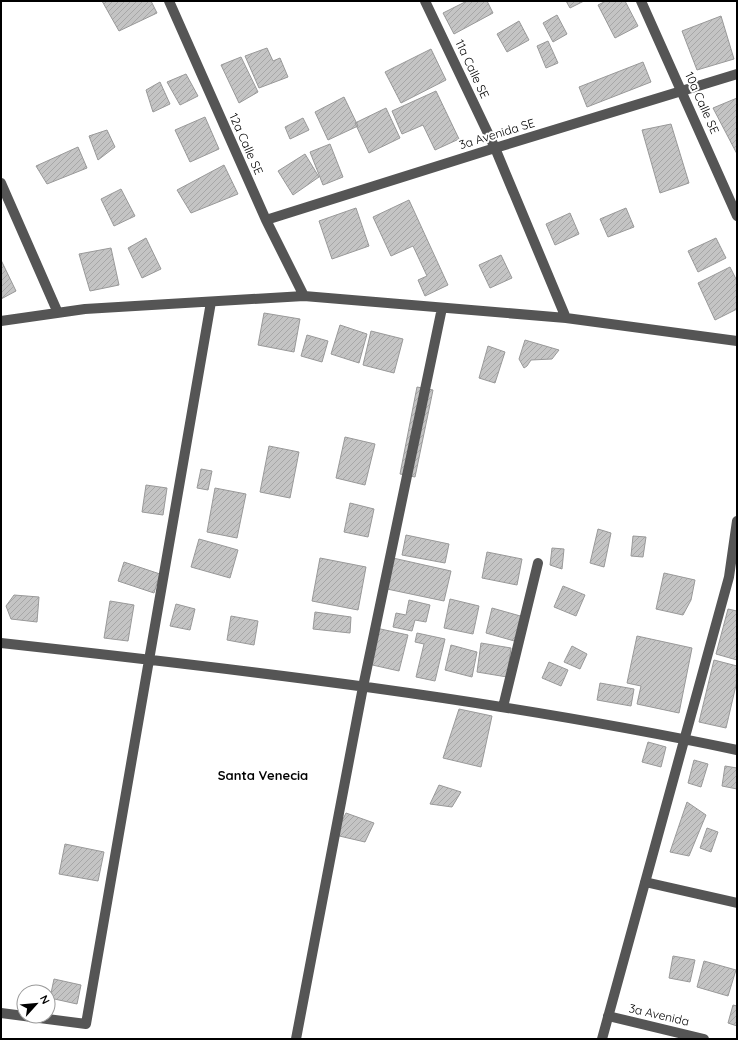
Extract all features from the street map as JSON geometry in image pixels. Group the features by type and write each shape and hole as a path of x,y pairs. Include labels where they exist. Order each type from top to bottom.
{"street":[{"name":"12a Calle SE","path":"169,1 266,220 304,296"},
{"name":"11a Calle SE","path":"425,1 495,148 566,318"},
{"name":"10a Calle SE","path":"641,1 683,92 737,216"},
{"name":"3a Avenida SE","path":"266,220 495,148 683,92 737,74"},
{"path":"1,183 5,203 58,313"},
{"path":"1,321 85,309 304,296 566,318 737,341"},
{"path":"1,1013 86,1024 211,302"},
{"path":"296,1039 363,687 442,308"},
{"path":"602,1039 685,739 733,578 737,521"},
{"path":"503,707 538,563"},
{"path":"1,643 149,659 503,707 685,739 737,750"},
{"path":"645,882 737,903"},
{"name":"3a Avenida","path":"608,1016 704,1039"}],"building":[{"path":"102,1 151,1 157,13 119,31"},
{"path":"467,1 487,1 493,13 454,34 443,13"},
{"path":"566,1 584,1 570,8"},
{"path":"606,1 625,1 638,26 615,38 598,5"},
{"path":"557,15 567,34 553,42 543,23"},
{"path":"721,16 734,59 697,70 682,31"},
{"path":"519,21 529,40 507,52 497,34"},
{"path":"548,41 558,63 546,68 537,46"},
{"path":"267,48 273,61 280,58 288,77 259,88 245,56"},
{"path":"431,49 446,80 401,103 385,72"},
{"path":"241,57 258,92 239,103 221,65"},
{"path":"643,62 651,82 587,107 579,87"},
{"path":"186,74 198,96 180,105 167,82"},
{"path":"160,82 170,104 153,112 146,90"},
{"path":"436,91 459,139 435,150 423,125 402,134 392,111"},
{"path":"344,97 358,126 328,140 315,112"},
{"path":"737,98 737,154 713,108"},
{"path":"386,108 400,138 369,153 355,123"},
{"path":"205,117 219,149 190,162 175,130"},
{"path":"303,118 309,130 290,139 285,127"},
{"path":"671,124 689,183 660,193 642,130"},
{"path":"107,130 115,147 98,160 89,136"},
{"path":"330,144 343,177 323,185 310,152"},
{"path":"78,147 87,168 47,184 36,166"},
{"path":"305,154 319,177 293,195 278,171"},
{"path":"224,165 238,194 191,213 177,190"},
{"path":"121,189 135,216 114,226 101,199"},
{"path":"409,200 448,285 425,296 418,280 427,276 413,246 391,256 373,217"},
{"path":"356,208 369,246 332,259 319,221"},
{"path":"626,208 634,227 608,237 600,219"},
{"path":"570,213 579,234 555,245 546,224"},
{"path":"146,238 161,269 142,278 128,248"},
{"path":"716,238 726,258 698,272 688,251"},
{"path":"111,248 119,285 90,291 79,254"},
{"path":"501,255 512,278 490,288 479,265"},
{"path":"1,260 16,291 1,299"},
{"path":"730,267 737,281 737,309 715,320 698,283"},
{"path":"264,313 300,319 294,352 258,345"},
{"path":"340,325 367,334 359,363 331,354"},
{"path":"371,331 403,339 394,373 363,365"},
{"path":"307,335 328,341 322,362 301,356"},
{"path":"525,340 559,350 552,359 531,360 524,368 519,359"},
{"path":"488,346 505,352 495,383 479,378"},
{"path":"417,387 433,390 415,477 400,474"},
{"path":"345,437 375,444 365,485 336,478"},
{"path":"269,446 299,452 290,498 260,492"},
{"path":"201,469 212,471 208,490 197,488"},
{"path":"146,485 167,488 163,515 142,512"},
{"path":"215,488 246,494 237,538 207,532"},
{"path":"350,503 374,509 368,537 344,532"},
{"path":"598,529 611,533 604,567 590,563"},
{"path":"406,535 449,544 445,563 402,555"},
{"path":"633,536 646,537 643,557 631,556"},
{"path":"199,539 238,550 230,578 191,567"},
{"path":"552,548 564,549 562,569 550,565"},
{"path":"487,552 522,559 517,585 482,578"},
{"path":"320,558 366,567 358,610 312,601"},
{"path":"393,558 451,571 444,601 387,589"},
{"path":"124,562 160,574 154,593 118,581"},
{"path":"664,573 695,580 691,600 683,615 656,609"},
{"path":"563,586 585,595 576,616 554,607"},
{"path":"14,595 39,597 37,622 11,619 6,606"},
{"path":"450,599 479,606 473,634 444,628"},
{"path":"409,600 430,605 426,622 415,620 412,631 393,627 396,613 406,615"},
{"path":"110,601 134,605 128,641 104,638"},
{"path":"176,604 195,609 190,630 170,626"},
{"path":"492,608 524,617 518,642 486,633"},
{"path":"728,609 737,611 737,660 716,654"},
{"path":"315,612 351,617 350,633 313,629"},
{"path":"231,616 258,621 254,645 227,640"},
{"path":"376,628 408,635 399,671 368,664"},
{"path":"417,633 445,639 435,681 416,677 424,644 415,642"},
{"path":"637,636 692,648 679,713 637,704 641,686 627,683"},
{"path":"481,643 511,648 507,677 477,672"},
{"path":"451,645 477,652 472,677 445,670"},
{"path":"572,646 587,654 580,669 564,662"},
{"path":"714,660 737,666 737,681 726,728 699,722"},
{"path":"549,662 568,670 561,686 542,678"},
{"path":"600,683 634,689 631,706 597,700"},
{"path":"459,709 492,716 481,767 443,758"},
{"path":"648,742 666,747 661,767 642,762"},
{"path":"694,760 708,764 701,787 688,783"},
{"path":"725,766 737,768 737,789 722,786"},
{"path":"439,785 461,792 452,807 430,804"},
{"path":"687,802 706,815 689,856 670,852"},
{"path":"346,813 374,823 365,842 335,835"},
{"path":"707,828 718,832 711,852 700,848"},
{"path":"65,844 104,852 98,881 59,874"},
{"path":"673,956 695,960 690,982 669,978"},
{"path":"704,961 736,970 728,996 697,987"},
{"path":"54,979 81,985 77,1004 56,999 56,984 53,984"},
{"path":"733,1005 737,1006 737,1026 728,1023"}],"district":[{"name":"Santa Venecia","path":"263,775"}]}
